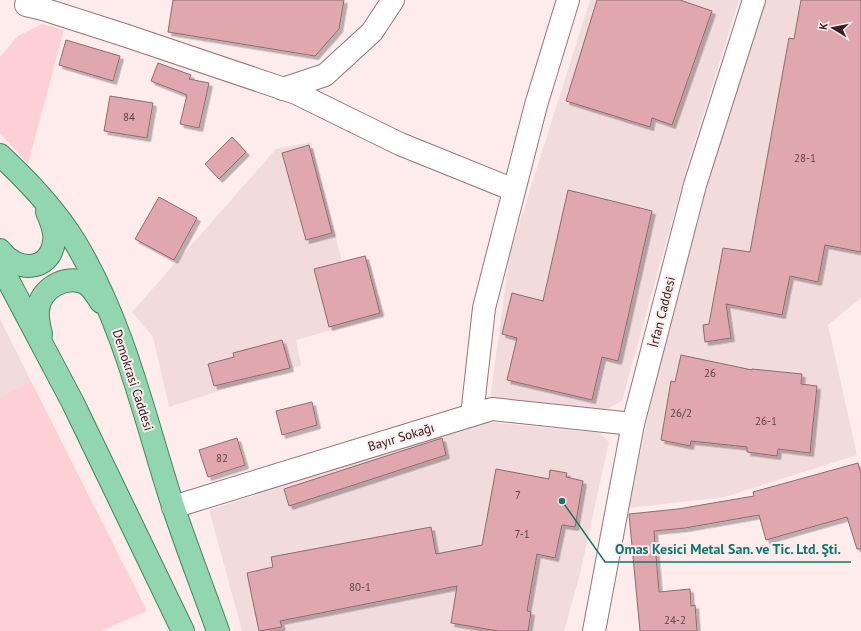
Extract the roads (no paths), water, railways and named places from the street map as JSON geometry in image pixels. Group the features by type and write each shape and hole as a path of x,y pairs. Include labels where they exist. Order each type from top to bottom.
{"main road":[{"name":"Demokrasi Caddesi","path":"0,155 45,201 74,241 93,275 123,341 173,507 218,631"},
{"path":"0,250 5,257 18,265 31,266 43,262 51,253 54,241 53,227 47,212 20,174"},
{"path":"0,265 73,403 183,631"},
{"path":"50,359 41,331 38,308 44,293 53,286 64,281 86,283 98,296 123,341"}],"street":[{"path":"283,89 324,75 372,32 393,0"},
{"path":"472,415 484,308 536,105 568,0"},
{"name":"İrfan Caddesi","path":"594,631 633,424 695,185 754,0"},
{"path":"26,5 122,34 283,89 400,144 514,190"},
{"name":"Bayır Sokağı","path":"173,507 492,409 633,424"}],"place":[{"name":"Omas Kesici Metal San. ve Tic. Ltd. Şti.","path":"562,501"}]}
